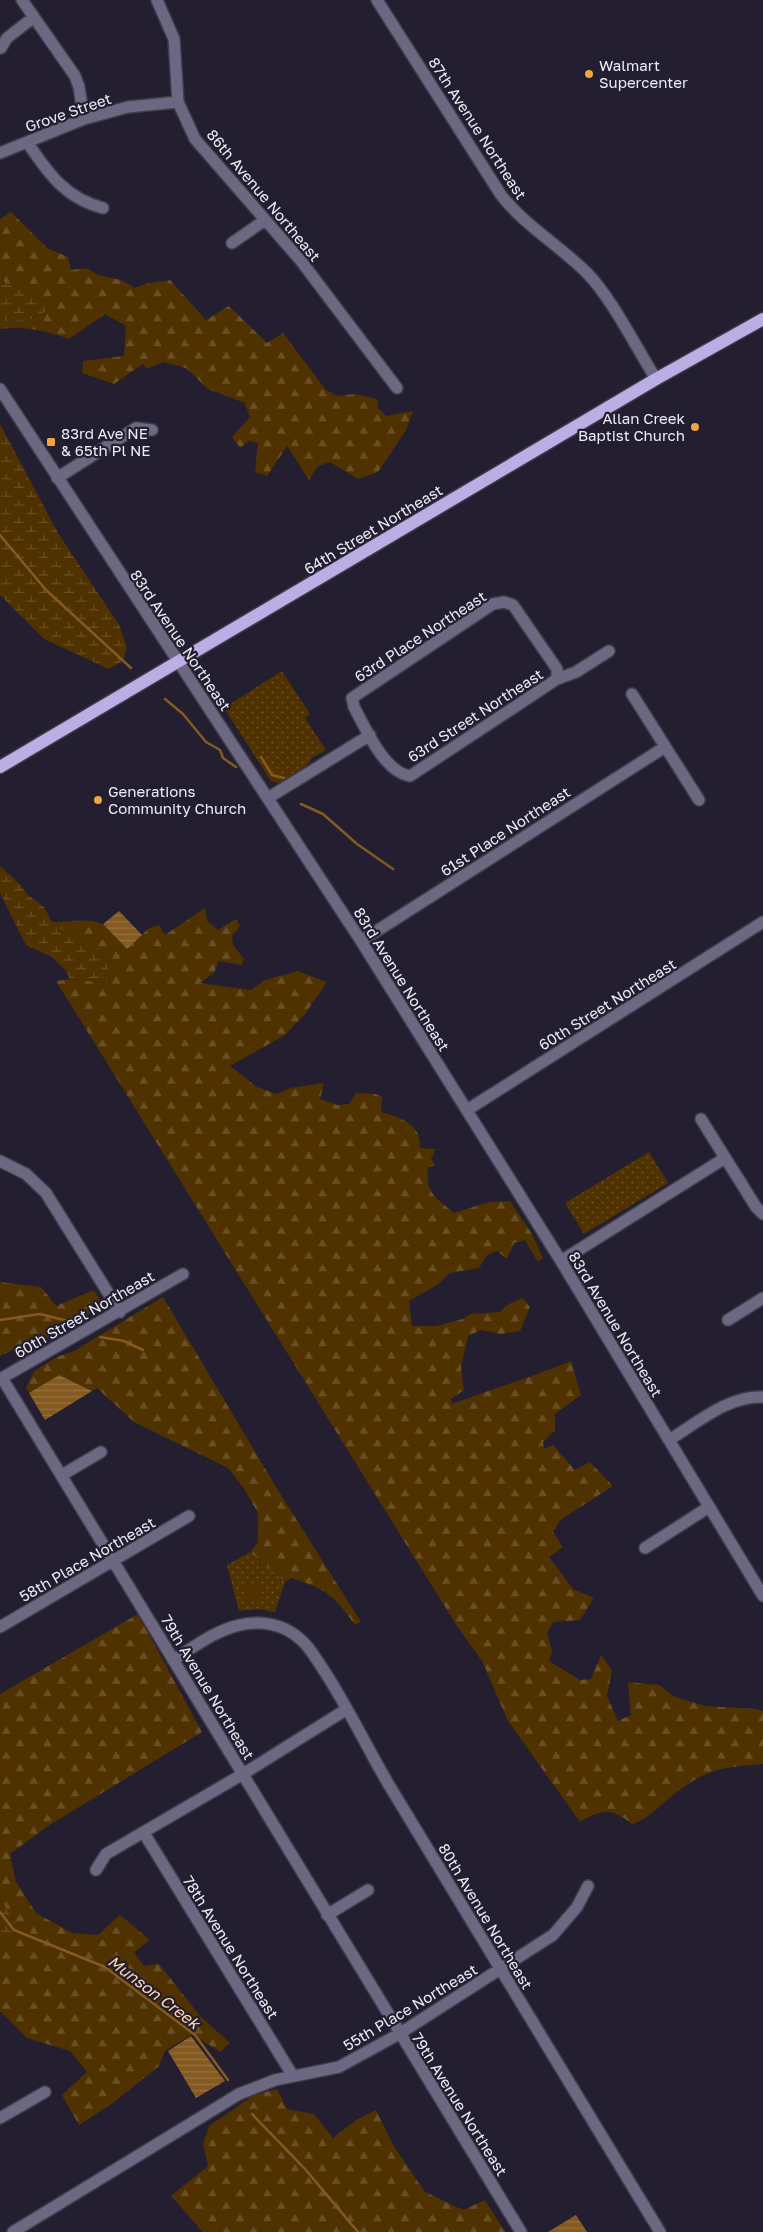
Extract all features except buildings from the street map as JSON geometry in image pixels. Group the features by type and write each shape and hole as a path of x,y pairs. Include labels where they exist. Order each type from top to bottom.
{"main road":[{"name":"64th Street Northeast","path":"0,766 178,663 656,379 763,319"}],"street":[{"path":"22,0 75,76 79,87 84,119"},
{"name":"86th Avenue Northeast","path":"157,0 174,39 178,102 195,139 300,261 397,388"},
{"name":"87th Avenue Northeast","path":"377,0 506,201 515,213 587,273 602,292 656,379"},
{"path":"1,48 7,38 34,17"},
{"name":"Grove Street","path":"0,153 84,119 128,107 178,102"},
{"path":"27,142 48,174 70,194 82,202 103,208"},
{"path":"232,243 265,220"},
{"name":"83rd Avenue Northeast","path":"0,389 361,941 561,1261 763,1596"},
{"path":"57,478 136,428 152,430"},
{"name":"63rd Place Northeast","path":"370,735 354,707 352,698 493,604 504,602 513,605 557,668 557,679"},
{"path":"557,679 576,672 609,651"},
{"name":"63rd Street Northeast","path":"370,735 388,764 396,772 410,776 557,679"},
{"path":"632,694 699,800"},
{"path":"268,798 370,735"},
{"name":"61st Place Northeast","path":"361,941 665,747"},
{"name":"60th Street Northeast","path":"467,1110 763,922"},
{"path":"700,1119 756,1208 763,1214"},
{"path":"561,1261 725,1158"},
{"path":"1,1164 31,1178 46,1194 120,1312"},
{"name":"60th Street Northeast","path":"1,1379 183,1274"},
{"path":"728,1320 763,1298"},
{"name":"79th Avenue Northeast","path":"1,1379 62,1475 399,2034 521,2232"},
{"path":"669,1440 726,1405 751,1397 763,1397"},
{"path":"62,1475 101,1452"},
{"path":"645,1548 710,1507"},
{"name":"58th Place Northeast","path":"0,1627 189,1516"},
{"name":"80th Avenue Northeast","path":"173,1660 231,1627 257,1623 278,1626 294,1634 307,1646 347,1709 389,1785 660,2232"},
{"path":"96,1870 106,1854 243,1774 347,1709"},
{"name":"78th Avenue Northeast","path":"144,1833 293,2076"},
{"name":"55th Place Northeast","path":"13,2232 239,2094 260,2084 339,2067 399,2034 558,1931 577,1908 588,1886"},
{"path":"327,1915 368,1890"},
{"path":"0,2118 45,2092"}],"green space":[{"path":"11,212 47,248 68,257 71,270 86,268 98,275 121,280 135,288 148,283 170,280 206,320 229,306 267,343 283,333 325,389 337,396 355,394 377,399 378,408 386,416 413,411 406,430 378,472 358,479 330,462 318,466 309,480 287,446 267,476 255,472 258,443 249,441 240,448 232,437 250,417 245,403 208,389 186,368 163,362 147,369 143,364 114,384 82,373 83,361 124,356 126,326 105,314 69,339 35,330 18,328 0,329 0,321 29,320 54,306 0,280 0,219"},
{"path":"0,280 55,306 29,320 0,321"},
{"path":"0,424 58,533 119,625 127,647 123,661 109,669 44,639 0,595"},
{"path":"282,671 310,714 305,718 326,750 313,757 306,766 279,783 271,781 224,708"},
{"path":"0,866 20,884 28,895 44,907 52,922 108,964 108,983 70,979 65,970 52,957 26,945 0,893"},
{"path":"205,908 207,921 218,930 236,919 240,926 232,936 233,945 244,959 242,965 219,961 214,973 200,983 251,990 265,980 298,971 327,982 305,1014 285,1035 230,1066 257,1087 277,1094 290,1088 324,1083 320,1099 337,1105 349,1104 356,1093 376,1094 382,1097 381,1112 402,1119 413,1127 417,1133 420,1148 436,1149 431,1159 435,1165 428,1168 428,1183 437,1199 454,1213 489,1202 510,1201 532,1234 543,1258 538,1262 525,1240 514,1243 507,1259 497,1251 487,1255 479,1268 450,1273 437,1285 409,1301 412,1326 436,1326 463,1319 470,1314 500,1312 509,1304 523,1298 530,1307 520,1331 501,1334 481,1330 468,1336 461,1368 464,1390 451,1399 452,1404 571,1361 581,1395 555,1414 555,1430 543,1442 544,1449 553,1445 575,1470 590,1462 613,1486 560,1520 553,1532 563,1547 549,1557 573,1589 594,1598 580,1620 553,1622 547,1633 552,1651 549,1661 580,1680 591,1679 601,1655 612,1670 607,1696 618,1721 631,1715 628,1682 659,1685 675,1697 706,1706 763,1711 763,1764 725,1768 706,1774 685,1786 649,1816 632,1824 618,1815 607,1812 580,1822 508,1721 482,1661 457,1626 56,981 70,979 108,983 52,922 90,921 102,924 127,949 149,928 159,925 165,935"},
{"path":"649,1152 668,1183 584,1234 565,1203"},
{"path":"0,1282 41,1287 56,1306 94,1290 102,1303 101,1307 23,1352 20,1347 0,1356"},
{"path":"163,1297 276,1487 361,1622 355,1625 341,1606 322,1590 292,1578 285,1582 250,1552 258,1542 258,1513 245,1490 228,1468 134,1422 97,1388 92,1391 59,1375 29,1393 26,1388 34,1371 57,1357 74,1351"},
{"path":"250,1552 285,1582 275,1612 258,1609 239,1611 227,1565"},
{"path":"260,1582 263,1600 247,1603 244,1585"},
{"path":"138,1614 202,1732 48,1826 10,1854 16,1882 36,1913 72,1933 98,1935 120,1915 150,1940 134,1952 144,1966 159,1964 200,2016 230,2043 220,2052 192,2034 165,2051 159,2066 113,2103 79,2125 62,2095 87,2072 70,2051 27,2038 0,2011 0,1942 13,1938 16,1923 0,1899 0,1694"},
{"path":"0,1899 16,1923 13,1938 0,1942"},
{"path":"277,2089 287,2109 314,2114 333,2138 356,2120 376,2110 393,2145 425,2192 463,2210 485,2200 505,2232 203,2232 171,2196 208,2166 203,2144 209,2126 254,2095"}],"shaded area":[{"path":"119,911 142,935 127,949 103,924"},
{"path":"59,1375 92,1391 45,1420 29,1393"},
{"path":"191,2036 225,2081 196,2098 168,2051"},
{"path":"576,2215 587,2232 548,2232"}],"waterway":[{"path":"0,535 46,590 131,668"},
{"path":"165,699 183,714 206,742 220,750 223,758 236,767"},
{"path":"261,757 272,775 284,778"},
{"path":"301,804 323,814 357,844 393,869"},
{"path":"0,1320 40,1314 68,1321"},
{"path":"100,1337 124,1341 143,1350"},
{"name":"Munson Creek","path":"0,1912 14,1930 105,1967 195,2035 228,2080"},
{"name":"Munson Creek","path":"252,2114 305,2169 358,2232"}],"place":[{"name":"Walmart Supercenter","path":"589,74"},
{"name":"Allan Creek Baptist Church","path":"695,427"},
{"name":"83rd Ave NE & 65th Pl NE","path":"51,442"},
{"name":"Generations Community Church","path":"98,800"}]}
